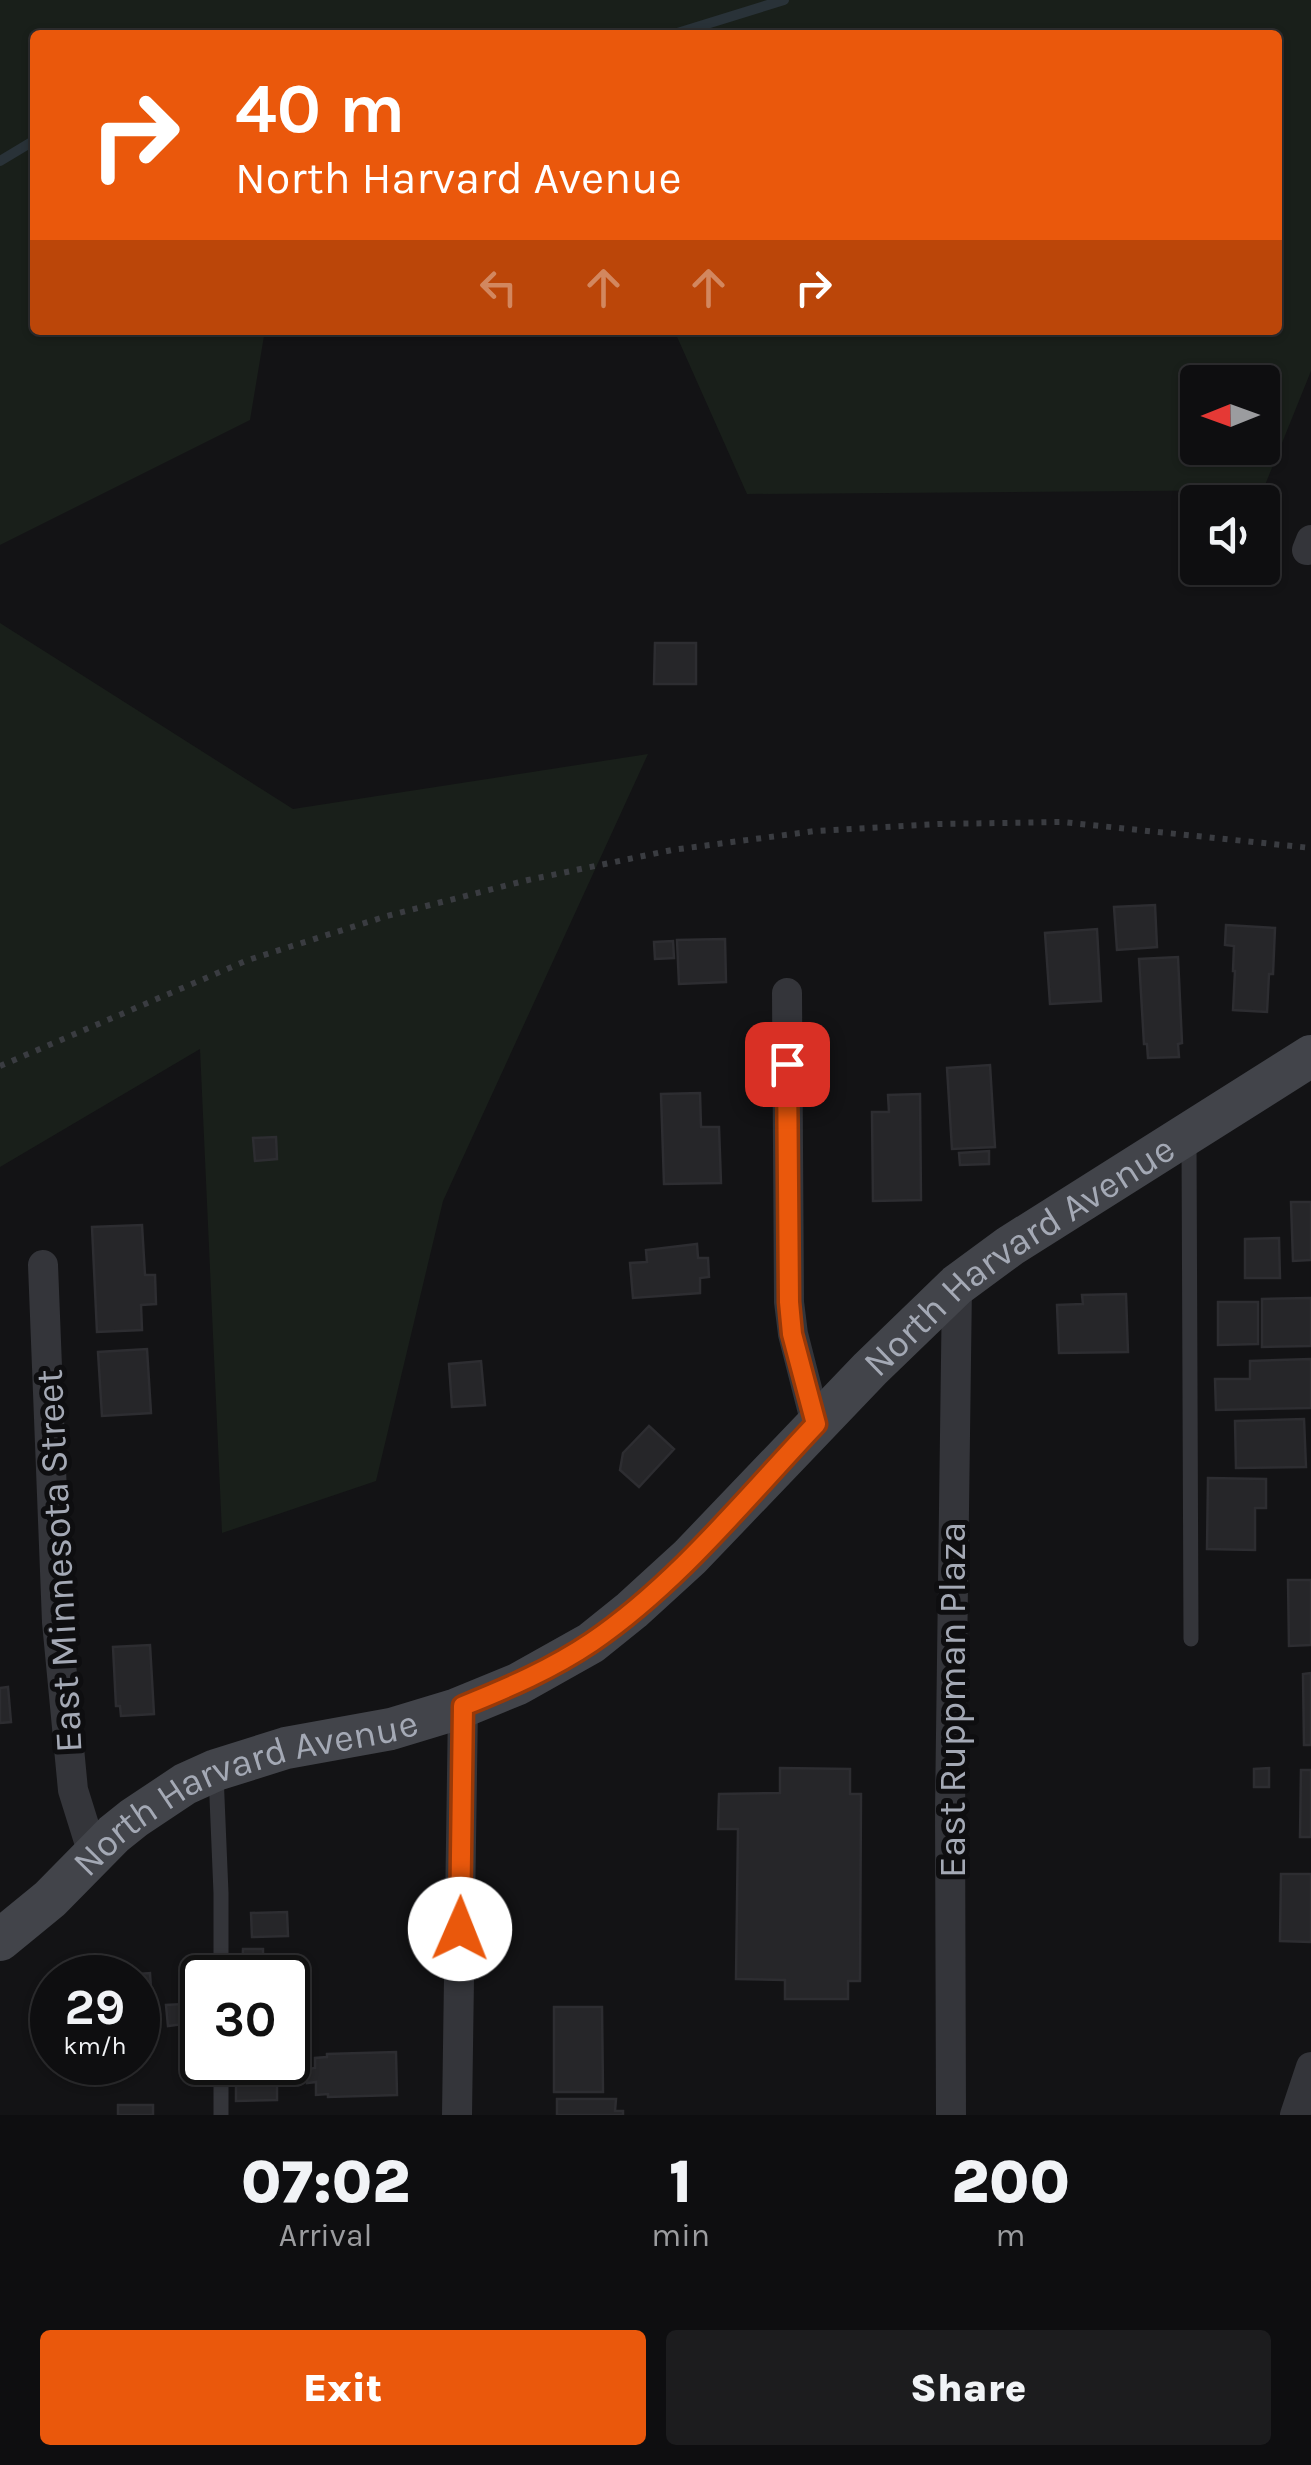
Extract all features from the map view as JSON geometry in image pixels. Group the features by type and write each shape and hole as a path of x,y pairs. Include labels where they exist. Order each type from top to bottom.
{"street":[{"path":"787,993 789,1302 792,1334 816,1424"},
{"name":"North Harvard Avenue","path":"0,1940 50,1900 134,1818 185,1784 216,1770 296,1746 391,1728 463,1706 536,1674 604,1633 690,1557 956,1285 1010,1246 1311,1056"},
{"name":"East Minnesota Street","path":"43,1265 57,1622 73,1790 93,1854"},
{"name":"East Ruppman Plaza","path":"951,2115 956,1285"},
{"path":"458,2115 463,1706"},
{"path":"1296,2115 1311,2067"}],"lane":[{"path":"1188,1132 1190,1638"},
{"path":"216,1770 221,1955"},
{"path":"221,2085 221,2115"}],"path":[{"path":"0,1066 282,949 387,916 528,880 672,850 814,830 1062,822 1311,848"}],"shaded area":[{"path":"0,0 1311,0 1311,371 1280,448 1280,365 1180,365 1180,465 1273,465 1265,485 1180,485 1180,491 747,494 676,335 1282,335 1282,30 30,30 30,335 264,335 250,420 0,545"},
{"path":"0,623 293,809 648,754 443,1201 376,1481 222,1533 200,1049 0,1167"}],"building":[{"path":"655,643 696,643 696,684 654,684"},
{"path":"1155,905 1157,947 1117,950 1114,907"},
{"path":"1226,925 1275,928 1267,1012 1233,1010 1234,946 1225,945"},
{"path":"1097,929 1101,1001 1050,1004 1045,933"},
{"path":"725,939 726,982 679,984 677,940"},
{"path":"673,941 674,958 655,959 654,942"},
{"path":"1178,957 1182,1043 1178,1044 1179,1057 1148,1058 1139,959"},
{"path":"990,1065 995,1147 952,1149 947,1068"},
{"path":"700,1093 701,1127 719,1127 721,1183 664,1184 661,1094"},
{"path":"920,1094 921,1200 873,1201 872,1112 889,1112 888,1095"},
{"path":"276,1137 277,1159 255,1161 253,1138"},
{"path":"989,1151 989,1164 960,1165 959,1153"},
{"path":"1291,1202 1311,1202 1311,1260 1293,1261"},
{"path":"142,1225 145,1275 155,1275 156,1304 141,1305 142,1330 97,1332 92,1227"},
{"path":"1279,1238 1280,1278 1245,1278 1245,1239"},
{"path":"697,1244 698,1258 708,1258 709,1277 700,1278 700,1293 633,1298 630,1263 647,1262 646,1250"},
{"path":"1126,1294 1128,1352 1059,1353 1057,1305 1083,1304 1082,1295"},
{"path":"1311,1298 1311,1346 1262,1347 1262,1299"},
{"path":"1218,1302 1258,1302 1258,1344 1218,1345"},
{"path":"147,1349 151,1413 102,1416 98,1352"},
{"path":"1311,1359 1311,1408 1216,1410 1215,1379 1250,1379 1250,1361"},
{"path":"481,1361 485,1405 452,1407 449,1364"},
{"path":"1304,1419 1306,1467 1236,1468 1235,1421"},
{"path":"649,1426 674,1449 639,1487 620,1470 623,1453"},
{"path":"1208,1478 1266,1479 1266,1508 1255,1508 1255,1550 1207,1549"},
{"path":"1288,1580 1311,1580 1311,1645 1289,1646"},
{"path":"150,1645 154,1714 121,1716 120,1706 116,1706 113,1647"},
{"path":"1311,1673 1311,1745 1304,1745 1303,1674"},
{"path":"8,1687 11,1722 0,1723 0,1688"},
{"path":"780,1768 850,1769 850,1794 861,1794 860,1981 848,1981 848,1999 785,1999 785,1980 736,1979 738,1829 718,1829 719,1794 780,1793"},
{"path":"1269,1768 1269,1787 1254,1787 1254,1769"},
{"path":"1301,1770 1311,1770 1311,1837 1300,1837"},
{"path":"1281,1874 1311,1874 1311,1942 1280,1941"},
{"path":"287,1912 288,1936 252,1937 251,1913"},
{"path":"243,1949 263,1949 263,1955 243,1955"},
{"path":"180,2004 180,2024 168,2026 166,2005"},
{"path":"554,2007 602,2007 603,2092 554,2092"},
{"path":"396,2052 397,2095 316,2095 316,2082 310,2083 310,2069 315,2068 315,2058 327,2054"},
{"path":"236,2085 277,2085 277,2100 236,2101"},
{"path":"557,2099 616,2099 615,2111 623,2111 623,2115 557,2115"},
{"path":"118,2105 153,2105 153,2115 118,2115"}],"waterway":[{"path":"687,30 784,0"},
{"path":"0,161 30,143"}],"route":[{"path":"460,1929 463,1706 536,1674 604,1633 690,1557 816,1424 792,1334 789,1302 787,1064"}]}
